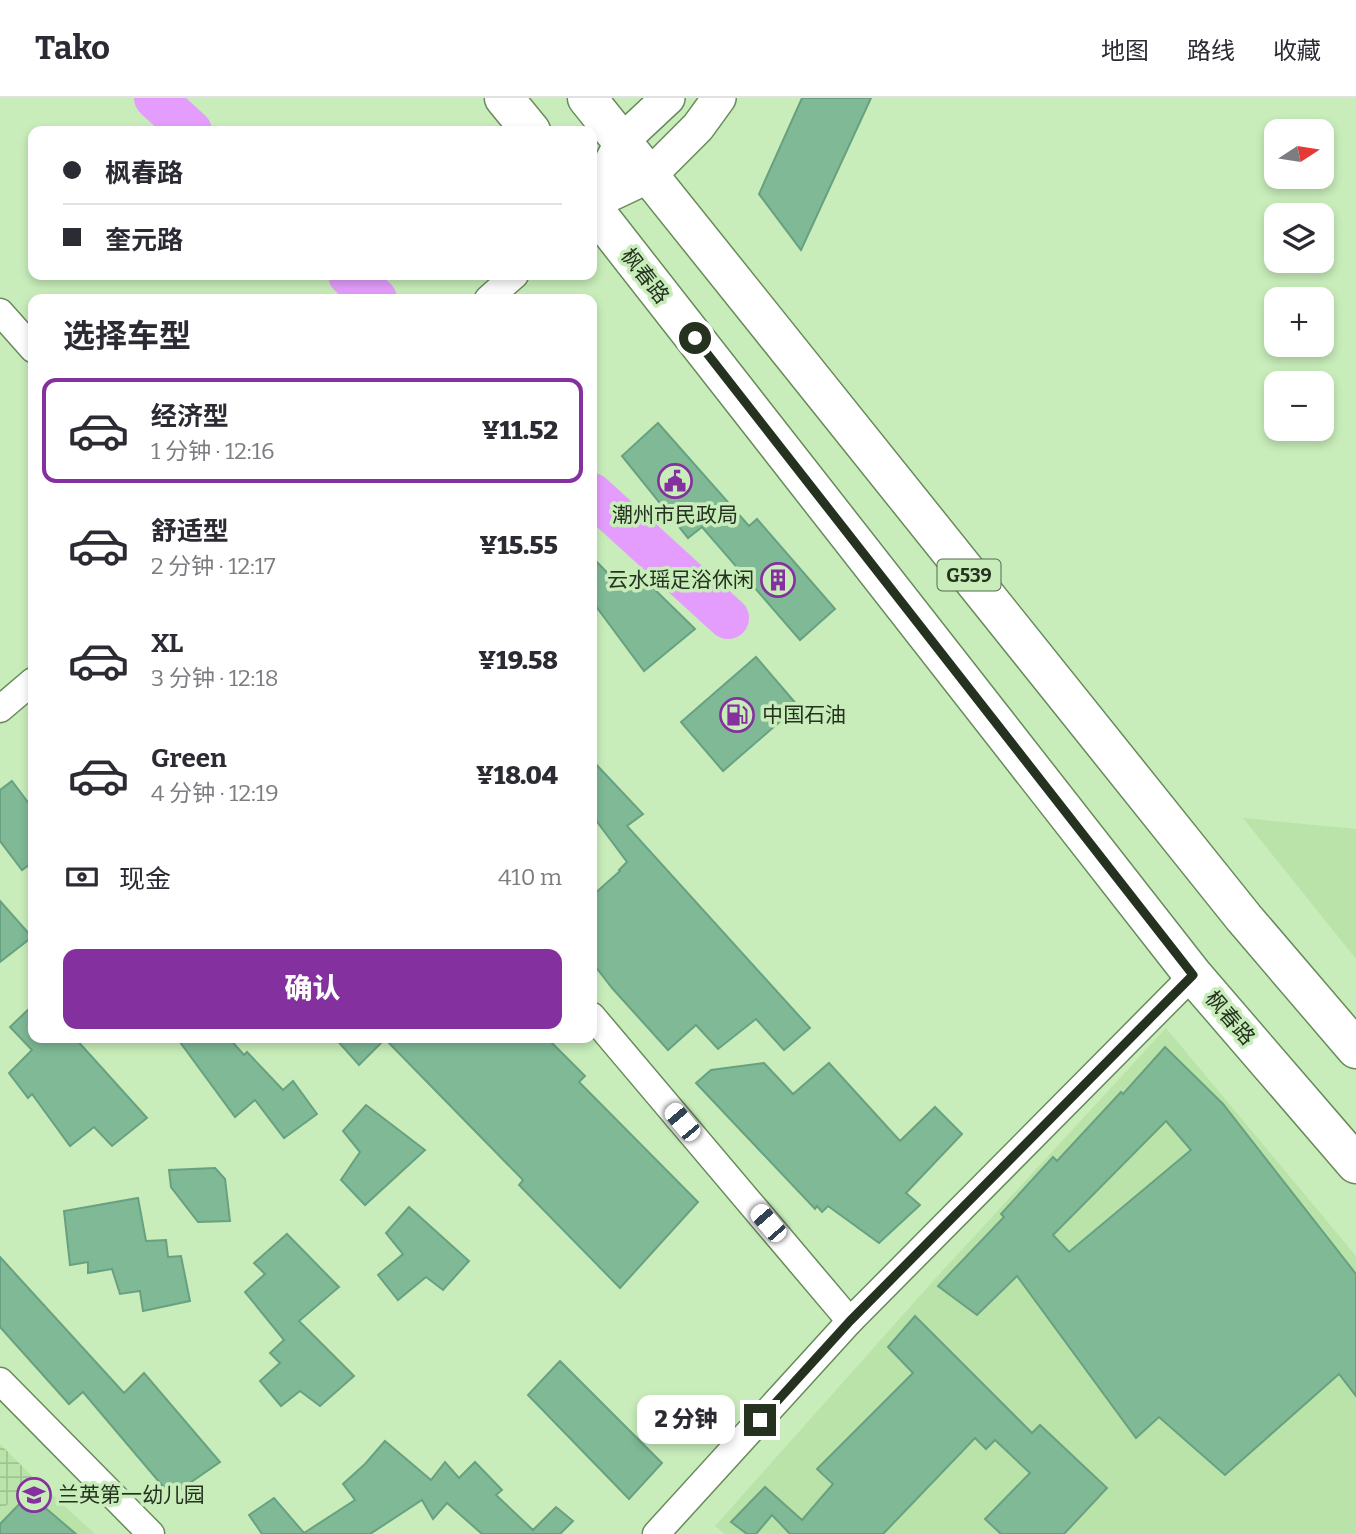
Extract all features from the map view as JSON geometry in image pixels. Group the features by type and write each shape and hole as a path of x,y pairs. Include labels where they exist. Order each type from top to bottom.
{"highway":[{"path":"504,98 527,126"},
{"name":"G539","path":"587,98 1244,918 1356,1049"},
{"name":"枫春路","path":"597,209 1193,975 1356,1164"}],"main road":[{"path":"597,193 622,141 668,98"},
{"path":"597,201 649,176 698,127 719,98"}],"street":[{"path":"0,312 28,343"},
{"path":"0,709 28,685"},
{"path":"671,1529 850,1321 1193,975"},
{"path":"597,1022 850,1321"},
{"path":"0,1381 151,1534"}],"shaded area":[{"path":"1243,818 1356,829 1356,959"},
{"path":"1166,1028 1356,1256 1356,1534 725,1534 715,1526 934,1280"},
{"path":"0,1444 32,1476 0,1513"},
{"name":"兰英第一幼儿园","path":"32,1476 95,1534 0,1534 0,1513"}],"building":[{"path":"802,98 871,98 801,250 759,194"},
{"path":"658,423 749,526 757,519 835,609 800,640 702,527 688,538 622,456"},
{"path":"597,562 624,590 642,577 695,629 644,671 597,608"},
{"path":"756,657 798,706 723,771 681,722"},
{"path":"597,765 643,814 627,826 810,1028 784,1050 756,1019 718,1049 696,1025 668,1050 597,968 597,892 627,862 597,822"},
{"path":"12,781 28,802 28,866 22,870 0,841 0,790"},
{"path":"0,901 28,932 28,940 0,962"},
{"path":"28,1010 28,1043 80,1043 147,1118 112,1146 94,1127 70,1146 32,1094 28,1098 9,1073 32,1050 10,1027"},
{"path":"181,1043 233,1043 244,1055 247,1052 283,1090 293,1081 317,1114 284,1138 255,1100 235,1117"},
{"path":"339,1043 381,1043 359,1065"},
{"path":"389,1043 552,1043 585,1076 579,1082 698,1202 620,1288 519,1185 523,1180"},
{"path":"1165,1047 1223,1104 1356,1274 1356,1396 1339,1374 1225,1475 1159,1417 1136,1438 1017,1276 977,1315 938,1286 1004,1217 1001,1214 1053,1157 1057,1161 1121,1092 1123,1094","holes":["1166,1121 1191,1150 1069,1252 1053,1235"]},
{"path":"764,1063 793,1094 829,1063 900,1141 935,1107 962,1134 906,1193 920,1205 879,1243 828,1206 822,1212 817,1206 815,1209 696,1083 711,1070"},
{"path":"366,1105 425,1150 365,1205 341,1180 360,1152 343,1131"},
{"path":"215,1168 225,1179 230,1221 198,1222 171,1187 169,1170"},
{"path":"138,1198 146,1241 166,1240 168,1257 181,1256 190,1301 143,1311 140,1291 120,1294 112,1269 88,1273 88,1262 70,1265 64,1211"},
{"path":"409,1207 469,1261 443,1290 426,1277 398,1300 378,1275 403,1254 386,1233"},
{"path":"287,1234 339,1287 299,1321 354,1376 320,1406 300,1391 281,1406 260,1381 280,1363 270,1353 284,1340 245,1292 265,1274 254,1263"},
{"path":"0,1257 124,1393 144,1373 220,1462 171,1496 83,1392 69,1404 0,1327"},
{"path":"915,1316 1032,1433 1040,1425 1107,1488 1064,1534 1001,1534 985,1519 1030,1473 995,1440 986,1449 975,1438 883,1534 790,1534 772,1515 756,1534 747,1534 731,1522 765,1487 802,1520 833,1484 817,1469 913,1373 888,1347"},
{"path":"560,1361 662,1463 629,1499 528,1395"},
{"path":"385,1441 431,1480 445,1462 459,1478 475,1462 502,1490 496,1495 533,1530 556,1507 573,1521 560,1534 482,1534 447,1503 433,1519 422,1500 370,1534 262,1534 249,1515 274,1498 304,1533 355,1500 343,1484"},
{"path":"29,1494 76,1534 0,1534 0,1524"}],"waterway":[{"path":"155,98 186,126"},
{"path":"355,280 370,294"},
{"path":"597,499 728,618"}],"place":[{"name":"潮州市民政局","path":"675,481"},
{"name":"云水瑶足浴休闲","path":"778,580"},
{"name":"中国石油","path":"737,715"},
{"name":"兰英第一幼儿园","path":"34,1495"}],"route":[{"path":"695,338 1193,975 850,1321 760,1420"}]}
